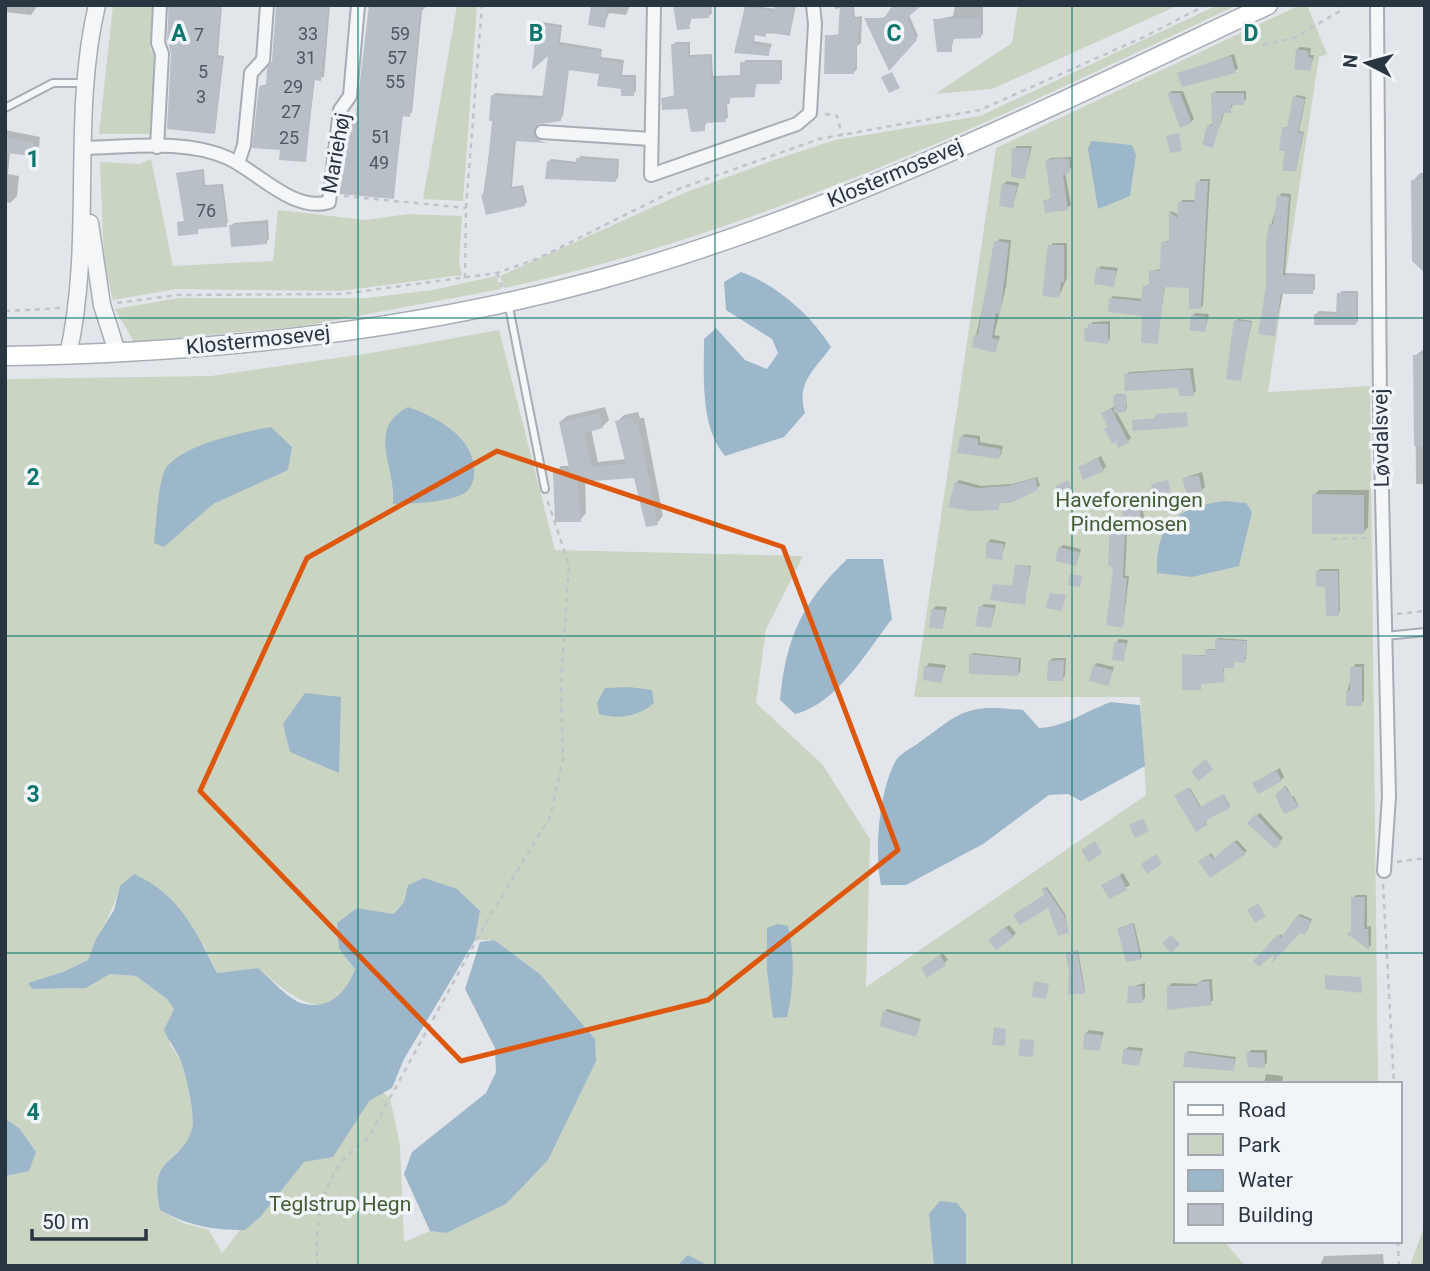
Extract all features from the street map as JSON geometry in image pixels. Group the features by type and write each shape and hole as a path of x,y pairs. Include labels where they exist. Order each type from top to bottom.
{"main road":[{"name":"Klostermosevej","path":"5,356 68,355 285,339 508,300 597,280 726,239 871,185 1268,5"}],"street":[{"path":"68,355 79,307 87,83 97,5"},
{"path":"157,147 162,54 158,43 160,5"},
{"path":"238,163 244,145 251,73 263,60 267,5"},
{"name":"Mariehøj","path":"84,148 193,148 214,152 238,163 276,189 296,198 319,205 329,202 340,110 350,96 358,5"},
{"path":"654,5 651,175 797,124 810,113 816,24 813,5"},
{"name":"Løvdalsvej","path":"1377,5 1389,796 1384,871"},
{"path":"542,132 652,139"},
{"path":"83,197 89,212 102,304 117,352"}],"lane":[{"path":"5,107 53,83 87,83"},
{"path":"508,300 545,489"},
{"path":"1385,636 1425,632"}],"path":[{"path":"465,278 466,208 482,5"},
{"path":"102,304 177,295 342,295 497,273 539,258 673,191 819,139 980,110 1144,37 1206,5"},
{"path":"1264,45 1294,38 1344,5"},
{"path":"810,113 837,117 842,135"},
{"path":"331,194 466,208"},
{"path":"5,311 79,307"},
{"path":"318,1266 318,1229 327,1191 339,1165 368,1138 488,919 550,817 563,759 561,682 569,565 545,489"},
{"path":"1332,539 1383,538"},
{"path":"1385,616 1425,611"},
{"path":"1394,1082 1382,897 1384,871 1388,863 1425,858"},
{"path":"1398,1243 1399,1266"}],"highlighted area":[{"path":"497,451 783,547 898,850 708,1000 461,1061 200,791 307,558"}],"green space":[{"path":"113,5 153,5 150,49 155,56 150,134 99,134"},
{"path":"457,5 477,5 463,201 423,199"},
{"path":"1018,5 1179,5 992,89 935,94 1012,43"},
{"path":"1218,5 1237,5 1058,89 878,168 787,204 694,236 600,264 504,288 500,276 684,193 835,140 980,116"},
{"path":"1300,5 1307,5 1327,54 1319,57 1268,392 1370,386 1378,1082 1174,1082 1174,1243 1226,1243 1245,1266 5,1266 5,379 211,376 371,353 499,330 555,550 803,556 766,629 756,703 822,764 870,839 866,987 1146,795 1140,697 914,697 996,148","holes":["408,885 480,911 475,940 494,940 540,974 595,1039 446,1233 430,1231 404,1242 400,1145 390,1098 360,1076 222,1253 209,1230 183,1223 160,1210 157,1191 161,1169 181,1149 193,1128 184,1068 170,1044 174,1009 167,999 136,976 110,974 86,988 32,989 29,983 63,972 88,960 120,886 204,946 217,973 258,968 297,998 310,1003 323,1004 334,1000 345,989 355,969 339,949 357,908 394,914 404,902"]},
{"path":"151,159 173,266 273,261 278,210 366,220 408,214 462,216 459,261 462,275 340,291 176,289 113,300 104,262 100,162 139,164"},
{"path":"496,276 501,289 304,326 134,342 115,309 178,298 367,298 433,290"},
{"path":"1425,1224 1425,1266 1410,1266"}],"water":[{"path":"1091,141 1132,145 1136,155 1130,196 1098,209 1088,149"},
{"path":"741,272 792,302 813,323 831,347 808,377 803,393 805,413 784,437 725,456 711,431 707,416 704,339 716,328 745,360 767,369 778,353 772,339 726,310 724,282"},
{"path":"408,407 444,424 463,441 474,464 473,479 465,493 439,501 393,504 385,438 395,416"},
{"path":"271,427 292,447 288,470 213,504 164,547 154,543 163,474 174,460 215,440"},
{"path":"1225,501 1246,503 1252,512 1239,566 1192,577 1157,573 1160,542 1173,520 1194,508"},
{"path":"847,559 883,559 892,619 838,688 810,708 795,714 780,700 792,639 818,591"},
{"path":"605,688 652,690 654,703 628,716 599,714 597,703"},
{"path":"305,693 341,697 339,773 290,752 283,724"},
{"path":"1111,702 1140,705 1145,766 1081,801 1068,794 1049,795 983,844 906,885 881,885 879,822 890,775 895,762 903,754 957,716 977,709 1023,710 1039,728 1067,722"},
{"path":"134,874 150,882 174,903 193,928 217,973 258,968 290,997 311,1005 335,998 351,978 355,969 339,949 337,923 357,908 394,914 404,902 408,885 424,878 457,889 480,911 475,940 404,1059 392,1088 369,1101 333,1157 304,1162 261,1216 245,1230 201,1226 160,1210 157,1192 161,1170 187,1141 193,1124 184,1070 164,1030 174,1009 167,999 136,976 110,974 86,988 32,989 28,983 63,972 88,960 96,939 114,910 120,886"},
{"path":"778,924 788,926 793,960 792,983 787,1017 773,1018 767,970 767,928"},
{"path":"494,940 540,974 595,1039 596,1061 548,1160 506,1204 446,1233 430,1231 404,1174 412,1152 486,1093 496,1072 495,1048 465,989 480,942"},
{"path":"5,1119 19,1128 36,1152 29,1171 5,1176"},
{"path":"940,1201 957,1203 966,1214 966,1266 934,1266 929,1214"},
{"path":"688,1255 709,1266 677,1266"}],"building":[{"path":"169,5 221,5 216,57 222,58 215,134 167,129 171,54 167,38"},
{"path":"276,5 329,5 321,81 314,80 306,162 279,160 280,150 252,148 259,86 266,86 267,68 272,61"},
{"path":"369,5 421,5 410,117 402,116 394,199 339,194 347,123 355,123"},
{"path":"591,5 608,5 605,28 588,25"},
{"path":"673,5 709,5 709,18 689,19 690,29 677,30"},
{"path":"775,5 794,7 790,36 766,32 766,37 754,35 752,44 770,47 769,56 734,53 745,6 774,11"},
{"path":"840,5 852,5 853,19 860,18 854,74 824,74 825,35 838,36"},
{"path":"893,5 922,5 907,18 917,40 889,71 864,18 884,18"},
{"path":"980,18 981,38 952,39 952,52 937,52 933,19"},
{"path":"537,24 560,27 558,45 601,51 599,59 622,63 620,77 634,77 634,96 621,96 621,89 597,86 599,74 568,70 561,121 539,124 533,131 537,139 546,143 514,141 510,189 521,186 525,206 486,215 481,195 485,194 492,121 489,121 491,95 542,99 548,56 532,70"},
{"path":"671,44 687,44 688,57 710,56 711,78 740,77 740,62 780,62 780,84 755,84 755,97 730,98 730,104 725,104 726,122 705,123 705,131 691,132 687,109 662,110 661,98 674,97"},
{"path":"1296,49 1308,51 1308,57 1312,58 1311,71 1294,69"},
{"path":"1231,56 1236,73 1182,87 1177,73"},
{"path":"892,72 900,88 889,93 881,77"},
{"path":"1167,93 1180,93 1192,123 1180,128"},
{"path":"1211,93 1244,93 1244,105 1231,105 1231,113 1223,113 1213,148 1202,145 1207,125 1212,126"},
{"path":"1293,96 1305,99 1298,132 1303,133 1296,171 1282,171 1285,151 1279,151 1282,127 1287,128"},
{"path":"1179,133 1182,151 1170,153 1166,136"},
{"path":"5,137 34,143 33,156 5,153"},
{"path":"1012,148 1030,148 1025,179 1011,177"},
{"path":"576,158 617,161 616,182 545,179 547,161 576,164"},
{"path":"1069,159 1070,172 1063,175 1068,210 1045,213 1043,200 1051,199 1045,160"},
{"path":"202,171 203,187 221,186 227,227 198,229 198,234 178,236 177,222 184,221 176,173"},
{"path":"1411,180 1425,180 1425,273 1412,261"},
{"path":"1196,181 1208,181 1201,309 1189,309 1189,288 1164,287 1158,344 1141,343 1142,316 1108,312 1109,298 1141,301 1143,286 1149,286 1149,270 1160,271 1161,242 1169,242 1169,211 1177,218 1178,202 1194,202"},
{"path":"1002,183 1017,186 1013,208 999,206"},
{"path":"1277,195 1289,197 1283,275 1313,277 1313,294 1281,294 1275,336 1258,334 1266,286 1266,241 1269,224 1273,225"},
{"path":"266,223 267,244 231,247 229,225"},
{"path":"994,241 1009,243 1000,314 996,313 992,338 998,339 996,353 972,347 974,335 978,335"},
{"path":"1048,245 1064,245 1064,282 1061,282 1059,298 1042,296"},
{"path":"1096,268 1116,271 1114,287 1094,284"},
{"path":"1337,293 1356,293 1356,325 1314,325 1314,314 1336,314"},
{"path":"1191,315 1207,317 1205,332 1189,330"},
{"path":"1234,320 1251,322 1241,381 1226,379"},
{"path":"1088,324 1108,324 1108,344 1085,341 1084,328 1088,328"},
{"path":"1413,355 1425,355 1425,446 1414,446"},
{"path":"1190,370 1194,396 1180,396 1177,388 1125,391 1124,374"},
{"path":"1126,394 1126,412 1114,413 1113,395"},
{"path":"1111,408 1129,443 1118,448 1116,442 1112,444 1104,429 1108,427 1101,413"},
{"path":"1187,412 1188,427 1133,431 1132,420 1155,418 1155,414"},
{"path":"599,413 603,428 584,433 592,467 626,464 615,421 632,417 634,424 638,423 658,525 646,527 634,478 578,482 581,522 555,522 553,472 570,472 559,422"},
{"path":"960,436 978,439 978,445 1001,449 999,459 957,453"},
{"path":"1098,458 1104,471 1083,480 1078,467"},
{"path":"1199,475 1202,491 1187,495 1182,478"},
{"path":"1035,478 1038,490 1010,503 999,503 999,510 972,511 948,507 955,482 978,488 1008,486"},
{"path":"1068,480 1073,493 1061,499 1055,486"},
{"path":"1168,480 1171,491 1154,496 1151,484"},
{"path":"1312,494 1364,495 1364,534 1312,534"},
{"path":"1138,499 1144,534 1125,534 1123,578 1127,578 1123,628 1106,625 1113,571 1111,566 1108,566 1110,522 1124,524 1121,501"},
{"path":"986,542 1004,544 1002,560 986,558"},
{"path":"1058,547 1079,552 1076,566 1055,561"},
{"path":"1015,564 1030,567 1025,605 990,600 993,584 1012,586"},
{"path":"1316,571 1338,571 1339,616 1326,616 1325,587 1316,587"},
{"path":"1070,574 1082,576 1080,587 1068,585"},
{"path":"1050,593 1066,595 1062,611 1045,608"},
{"path":"979,606 994,608 991,628 975,626"},
{"path":"931,609 945,610 943,629 929,628"},
{"path":"1215,639 1247,641 1245,663 1234,662 1234,668 1223,668 1225,682 1201,684 1201,690 1182,690 1182,654 1205,656 1205,649 1215,650"},
{"path":"1114,642 1126,643 1124,661 1112,660"},
{"path":"969,654 1019,659 1018,676 969,674"},
{"path":"1064,660 1063,681 1047,681 1048,661"},
{"path":"1093,665 1112,670 1109,686 1089,681"},
{"path":"924,666 944,668 942,683 923,680"},
{"path":"1350,667 1362,667 1362,706 1346,706 1346,691 1350,691"},
{"path":"1206,759 1213,770 1198,781 1191,771"},
{"path":"1276,770 1282,781 1258,794 1252,783"},
{"path":"1284,786 1299,807 1284,814 1275,795"},
{"path":"1188,787 1200,807 1223,794 1230,808 1205,821 1207,825 1196,832 1174,796"},
{"path":"1256,814 1282,842 1275,849 1247,823"},
{"path":"1143,818 1149,831 1135,838 1129,825"},
{"path":"1095,841 1102,853 1089,862 1081,850"},
{"path":"1234,841 1246,854 1210,878 1198,861 1209,854 1213,859"},
{"path":"1156,854 1162,864 1147,874 1141,864"},
{"path":"1120,875 1127,890 1109,899 1101,885"},
{"path":"1045,887 1064,915 1069,933 1058,936 1048,908 1020,925 1013,915 1044,895 1042,889"},
{"path":"1351,897 1365,897 1364,929 1368,929 1369,950 1347,934 1351,931"},
{"path":"1258,903 1266,916 1255,923 1247,910"},
{"path":"1297,915 1311,921 1305,935 1300,933 1272,963 1274,954 1259,967 1253,961 1278,934 1281,938"},
{"path":"1133,924 1141,960 1126,962 1117,928"},
{"path":"1005,927 1014,937 996,950 988,940"},
{"path":"1171,935 1180,944 1171,953 1162,943"},
{"path":"1077,950 1085,994 1068,994 1069,971 1065,953"},
{"path":"940,955 946,965 927,978 921,968"},
{"path":"1325,975 1361,977 1362,993 1325,989"},
{"path":"1034,981 1049,984 1046,999 1032,997"},
{"path":"1209,981 1211,1005 1167,1010 1167,986 1197,986 1197,982"},
{"path":"1128,986 1142,986 1143,1003 1127,1003"},
{"path":"883,1010 920,1022 916,1037 880,1026"},
{"path":"994,1027 1006,1029 1005,1046 992,1045"},
{"path":"1084,1033 1102,1035 1100,1051 1083,1049"},
{"path":"1020,1039 1034,1040 1033,1057 1018,1056"},
{"path":"1123,1049 1141,1051 1139,1066 1122,1064"},
{"path":"1185,1052 1235,1059 1233,1071 1183,1067"},
{"path":"1246,1052 1264,1053 1265,1068 1248,1067"}],"park label":[{"name":"Haveforeningen Pindemosen","path":"1129,512"},
{"name":"Teglstrup Hegn","path":"340,1204"}]}
